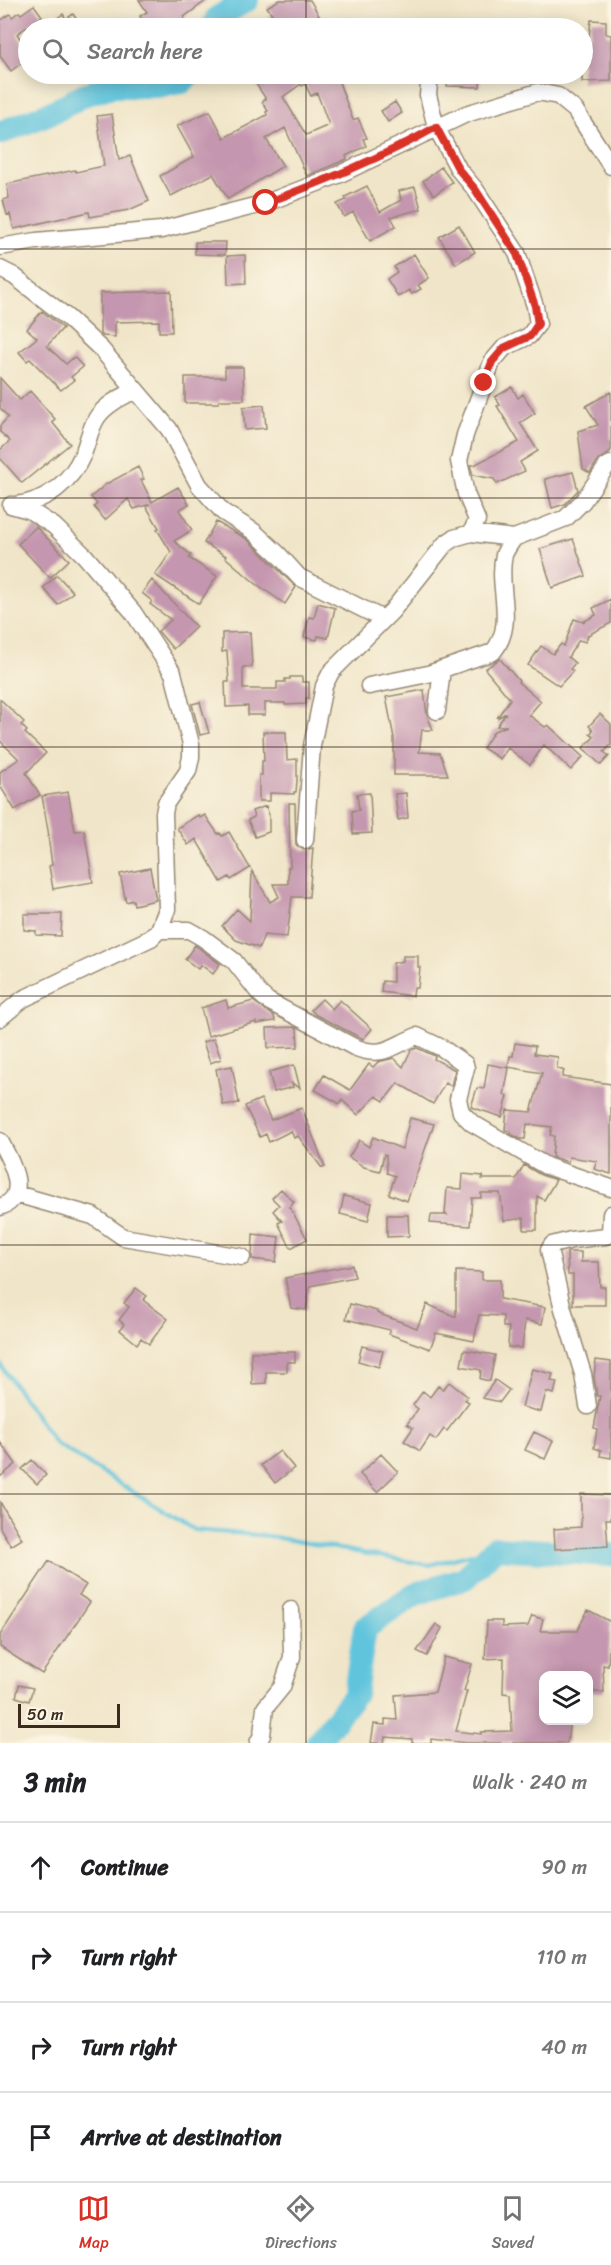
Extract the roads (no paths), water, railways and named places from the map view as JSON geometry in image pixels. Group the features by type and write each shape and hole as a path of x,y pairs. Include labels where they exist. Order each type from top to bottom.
{"street":[{"path":"429,84 428,95 436,127 459,170 475,189 517,254 535,306 538,324 530,336 504,348 492,362 465,435 459,461 466,494 477,520 471,533"},
{"path":"0,247 47,240 161,230 266,203 349,170 475,110 538,92 558,96 575,110 611,166"},
{"path":"0,269 14,276 68,318 101,348 173,437 199,485 223,512 253,531 304,581 383,619"},
{"path":"6,505 34,501 57,489 76,467 97,417 114,401 136,390"},
{"path":"305,840 312,746 324,686 331,672 383,619 445,544 454,538 471,533 514,538 566,518 583,501 607,466 611,464"},
{"path":"0,1017 23,999 151,938 159,930 167,909 164,813 166,803 188,771 191,757 191,744 173,672 133,612 85,556 54,526 29,510 6,505"},
{"path":"369,686 488,656 498,647 504,633 506,609 504,554 514,538"},
{"path":"437,711 442,669"},
{"path":"159,930 193,931 234,961 259,993 268,1000 354,1047 367,1052 385,1052 417,1036 442,1048 465,1064 458,1099 461,1112 472,1123 546,1166 611,1188"},
{"path":"0,1141 15,1168 18,1180 15,1194 9,1202 0,1207"},
{"path":"15,1194 93,1216 123,1237 242,1257"},
{"path":"588,1406 583,1374 549,1250 552,1245 571,1240 606,1236 610,1232 611,1214"},
{"path":"258,1743 262,1736 265,1708 282,1687 292,1657 291,1610"}],"waterway":[{"path":"217,18 247,0"},
{"path":"0,133 57,110 83,95 112,86 170,84"},
{"path":"0,1364 55,1443 194,1530 268,1536 429,1565 495,1548"},
{"path":"317,1743 355,1694 365,1628 415,1594 465,1578 495,1548 611,1555"}]}
